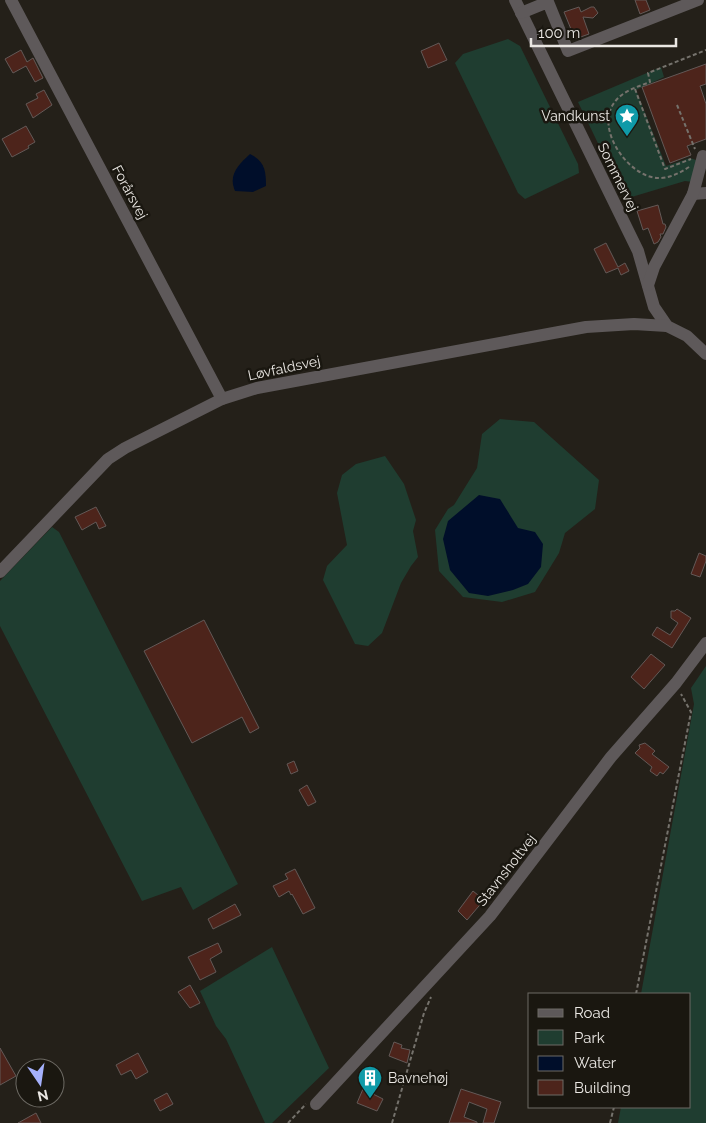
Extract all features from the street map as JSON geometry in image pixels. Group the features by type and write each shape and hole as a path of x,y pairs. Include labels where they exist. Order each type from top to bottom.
{"street":[{"name":"Forårsvej","path":"12,0 222,399"},
{"name":"Sommervej","path":"515,0 638,251 654,307 667,326 687,336 706,354"},
{"path":"521,13 549,1 568,51 698,0"},
{"path":"648,285 654,267 700,194 700,155"},
{"path":"634,324 654,307"},
{"name":"Løvfaldsvej","path":"0,572 108,459 125,448 222,399 257,388 586,327 634,324 667,326"},
{"name":"Stavnsholtvej","path":"316,1104 490,916 611,757 676,682 706,643"}],"path":[{"path":"635,88 665,168 696,157 689,168 671,177 657,178 644,174 630,165 619,153 611,136 609,121 613,104 625,92 635,88 650,82 648,73 706,50"},
{"path":"677,105 700,155"},
{"path":"636,993 691,712 676,682"},
{"path":"392,1123 424,1013 432,994"},
{"path":"610,1123 614,1108"}],"green space":[{"path":"508,39 520,46 578,164 579,173 525,199 518,193 455,63 463,54"},
{"path":"661,67 664,77 636,90 666,166 690,158 699,161 693,182 685,181 625,199 578,102"},
{"path":"500,419 534,422 599,480 595,509 565,533 559,553 535,592 502,602 463,597 439,571 435,530 448,509 454,505 477,468 482,434"},
{"path":"385,456 404,484 416,520 413,531 418,557 401,583 382,633 368,646 355,644 323,580 327,566 347,545 337,493 342,475 356,464"},
{"path":"52,527 59,532 238,884 193,910 181,887 142,901 0,626 0,581"},
{"path":"706,666 706,1123 618,1123 621,1108 691,1108 691,993 641,993 694,704 691,688"},
{"path":"272,947 329,1068 272,1123 265,1123 226,1039 216,1026 200,991"}],"water":[{"path":"250,154 259,160 264,167 266,186 253,192 235,191 233,180 235,171"},
{"path":"479,495 500,499 518,528 535,532 543,544 541,567 528,584 488,596 469,593 450,570 443,539 448,521"}],"building":[{"path":"635,0 646,0 650,10 640,14"},
{"path":"579,7 581,12 594,7 598,13 593,18 583,17 589,34 575,39 564,12"},
{"path":"439,43 447,60 428,68 421,51"},
{"path":"21,50 27,62 33,58 43,78 35,82 26,66 13,73 5,59"},
{"path":"706,64 706,84 700,86 706,104 706,139 687,146 691,155 670,163 642,87"},
{"path":"44,90 52,105 33,118 26,104 38,98 36,94"},
{"path":"26,126 35,142 28,146 29,148 12,157 2,139"},
{"path":"658,205 663,224 666,227 663,234 660,234 661,237 658,242 654,244 648,228 643,230 637,211"},
{"path":"606,243 618,267 625,263 629,271 621,275 618,268 606,273 594,249"},
{"path":"96,507 106,526 99,529 96,522 82,530 75,517"},
{"path":"699,553 706,556 700,577 691,574"},
{"path":"677,609 691,618 672,648 652,635 657,627 670,635 678,623 671,618 671,611"},
{"path":"204,620 259,728 250,733 242,717 192,743 144,651"},
{"path":"651,654 665,665 644,689 631,677"},
{"path":"645,743 655,751 652,754 669,767 663,774 660,772 657,776 650,771 652,767 635,753 640,748 639,745"},
{"path":"294,761 298,771 291,774 287,764"},
{"path":"307,785 316,802 308,806 299,790"},
{"path":"295,869 315,908 303,914 289,891 279,897 273,886 288,879 285,874"},
{"path":"473,891 484,900 467,920 458,911"},
{"path":"235,904 241,915 213,929 208,919"},
{"path":"218,943 222,952 210,959 216,972 200,980 188,957"},
{"path":"190,985 200,1003 190,1008 178,992"},
{"path":"394,1042 402,1045 401,1048 410,1050 407,1063 389,1056"},
{"path":"0,1048 15,1077 0,1085"},
{"path":"138,1053 148,1072 136,1079 131,1070 121,1075 116,1065"},
{"name":"Bavnehøj","path":"363,1089 383,1099 377,1111 357,1103"},
{"path":"461,1089 501,1102 494,1123 483,1123 487,1109 469,1102 464,1117 477,1123 449,1123"},
{"path":"167,1093 173,1104 160,1111 154,1100"},
{"path":"36,1113 41,1123 18,1123"}],"place":[{"name":"Vandkunst","path":"627,137"},
{"name":"Bavnehøj","path":"370,1099"}]}
